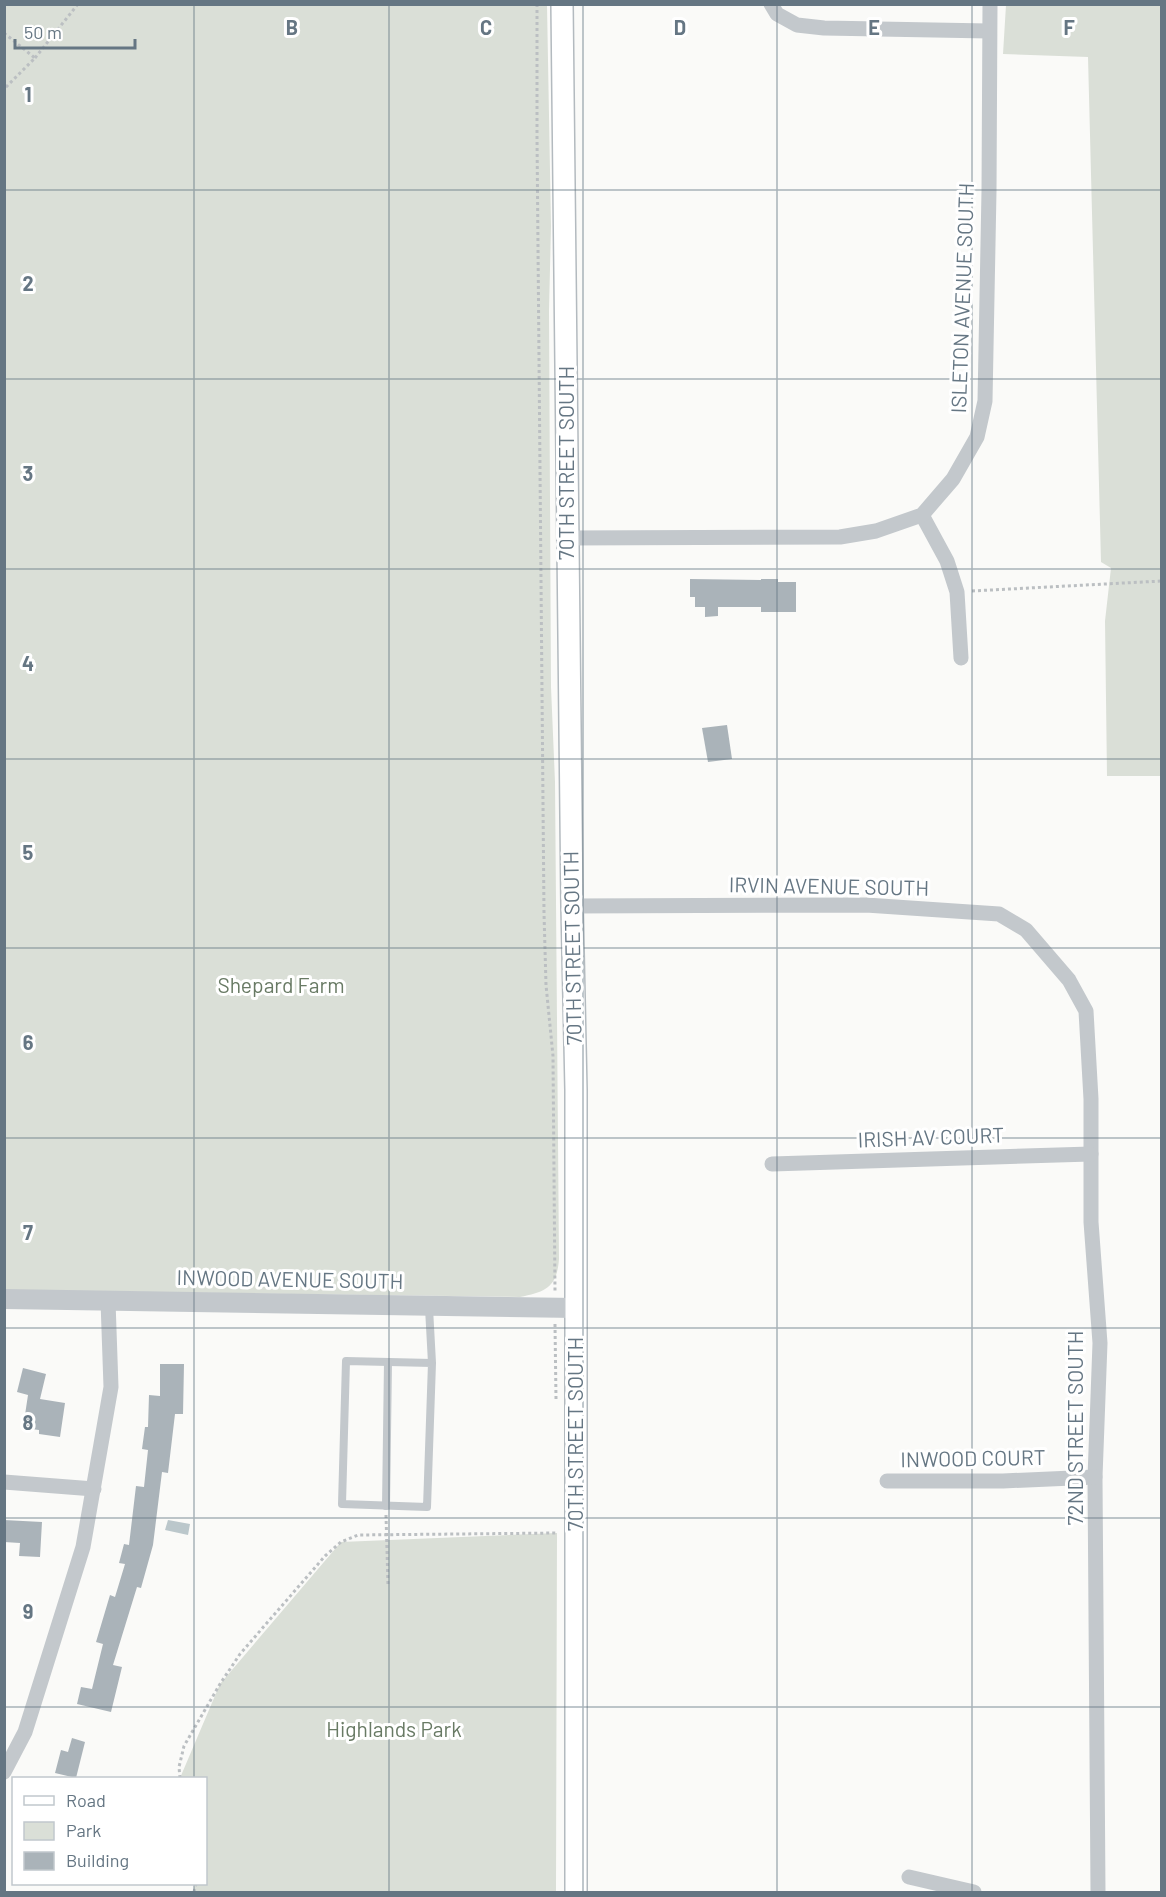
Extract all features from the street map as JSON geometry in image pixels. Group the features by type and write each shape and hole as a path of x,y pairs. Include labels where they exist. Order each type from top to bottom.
{"main road":[{"name":"70TH STREET SOUTH","path":"562,4 576,1090 576,1893"}],"street":[{"path":"771,4 777,14 797,25 824,28 989,31 990,4"},
{"name":"ISLETON AVENUE SOUTH","path":"922,515 952,479 977,437 985,401 989,31"},
{"path":"568,538 840,537 876,531 922,515 947,561 957,592 961,658"},
{"name":"IRVIN AVENUE SOUTH","path":"572,906 866,905 999,914 1026,930 1061,971"},
{"name":"72ND STREET SOUTH","path":"1061,971 1069,980 1086,1011 1091,1099 1091,1222 1100,1343 1095,1476 1098,1893"},
{"name":"IRISH AV COURT","path":"772,1164 1091,1154"},
{"name":"INWOOD AVENUE SOUTH","path":"4,1299 576,1308"},
{"path":"4,1772 26,1732 83,1547 111,1387 108,1301"},
{"name":"INWOOD COURT","path":"887,1481 1003,1481 1095,1476"},
{"path":"4,1482 94,1489"},
{"path":"909,1877 974,1893"}],"lane":[{"path":"429,1306 432,1363 427,1507 342,1504 346,1361 432,1363"},
{"path":"386,1506 388,1362"}],"path":[{"path":"4,89 35,58 78,4"},
{"path":"537,4 545,935 546,985 553,1056 555,1265"},
{"path":"4,33 35,58"},
{"path":"957,592 1161,581"},
{"path":"386,1506 388,1585"},
{"path":"180,1777 179,1767 184,1746 240,1654 325,1556 341,1542 358,1535 557,1533"}],"green space":[{"name":"Shepard Farm","path":"4,5 547,5 551,226 549,311 551,687 555,782 559,1259 553,1282 537,1293 520,1297 5,1290"},
{"path":"1006,5 1161,5 1161,776 1107,776 1105,621 1111,568 1101,562 1088,57 1003,54"},
{"name":"Highlands Park","path":"557,1533 556,1892 193,1892 195,1885 207,1885 207,1777 180,1777 220,1684 341,1542"}],"shaded area":[{"path":"168,1520 190,1524 188,1535 165,1530"}],"building":[{"path":"690,579 778,579 778,582 796,582 796,612 761,612 761,607 718,607 718,616 705,617 705,607 695,607 695,597 690,597"},
{"path":"727,725 732,759 708,762 702,728"},
{"path":"160,1364 184,1364 183,1414 175,1414 168,1473 162,1472 153,1545 141,1588 137,1587 113,1665 122,1667 111,1712 77,1704 81,1687 92,1689 103,1644 96,1642 110,1595 115,1597 125,1564 119,1563 124,1544 129,1545 136,1486 144,1487 148,1450 142,1449 145,1427 148,1427 149,1395 160,1396"},
{"path":"23,1368 46,1374 40,1399 65,1403 60,1437 39,1434 39,1430 23,1428 28,1395 17,1392"},
{"path":"4,1520 42,1522 40,1557 19,1556 20,1543 4,1542"},
{"path":"72,1738 85,1742 76,1777 55,1773 61,1750 68,1752"}]}
